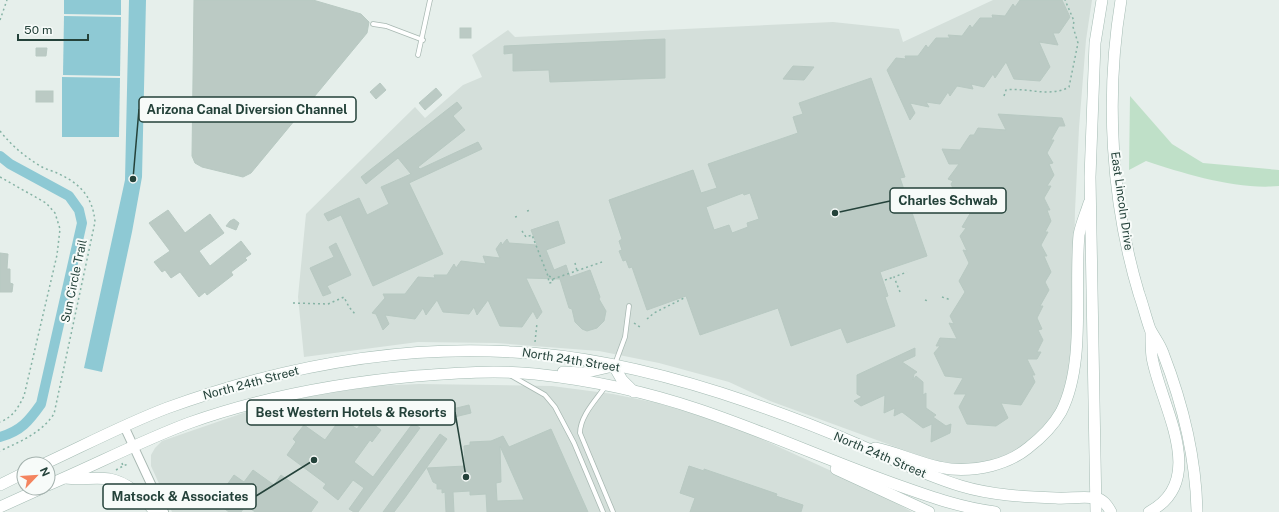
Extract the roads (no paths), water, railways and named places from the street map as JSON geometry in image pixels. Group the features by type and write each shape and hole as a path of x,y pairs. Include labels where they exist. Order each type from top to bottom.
{"main road":[{"name":"East Lincoln Drive","path":"1096,512 1092,192 1090,177 1095,42 1102,0"},
{"name":"East Lincoln Drive","path":"1121,0 1114,74 1117,177 1128,250 1150,328 1163,352 1187,434 1193,465 1197,512"},
{"path":"858,444 894,452 936,467 949,469 975,469 994,465 1014,457 1034,443 1048,430 1060,413 1071,384 1075,360 1080,234 1092,192"},
{"path":"1149,512 1158,507 1168,497 1175,486 1179,473 1179,459 1152,357 1150,328"},
{"name":"North 24th Street","path":"56,458 124,426 191,400 263,378 317,366 390,356 457,351 511,351 562,356 614,366 719,392 858,444 919,472 965,487 1018,496 1096,498"},
{"path":"522,373 537,371 583,372 614,366 622,380 635,392"},
{"name":"North 24th Street","path":"56,482 134,446 211,416 273,398 362,381 436,374 506,372 606,385 635,392 725,419 810,453 926,495 958,505 995,512"},
{"path":"810,453 853,477 929,512"},
{"path":"0,485 16,477"},
{"path":"65,478 81,480 106,479 117,481 141,496 155,512"},
{"path":"0,507 24,496"},
{"path":"1096,498 1102,501 1111,512"}],"street":[{"path":"124,426 164,512"}],"lane":[{"path":"418,55 423,40 430,0"},
{"path":"373,24 386,26 423,40"},
{"path":"614,366 624,337 629,306"},
{"path":"506,372 513,379 545,395 555,407 574,444 603,512"},
{"path":"606,385 584,416 580,426 580,433 613,512"}],"water":[{"path":"64,0 121,0 121,15 64,14"},
{"path":"129,0 146,0 142,177 132,232 102,372 84,368 125,180"},
{"path":"64,16 121,17 120,76 63,75"},
{"path":"62,77 120,78 119,137 62,137"}],"waterway":[{"path":"0,156 10,164 69,196 79,210 82,223 41,404 24,425 14,432 0,437"}],"place":[{"name":"Arizona Canal Diversion Channel","path":"133,179"},
{"name":"Charles Schwab","path":"835,213"},
{"name":"Matsock & Associates","path":"314,460"},
{"name":"Best Western Hotels & Resorts","path":"466,477"}]}
